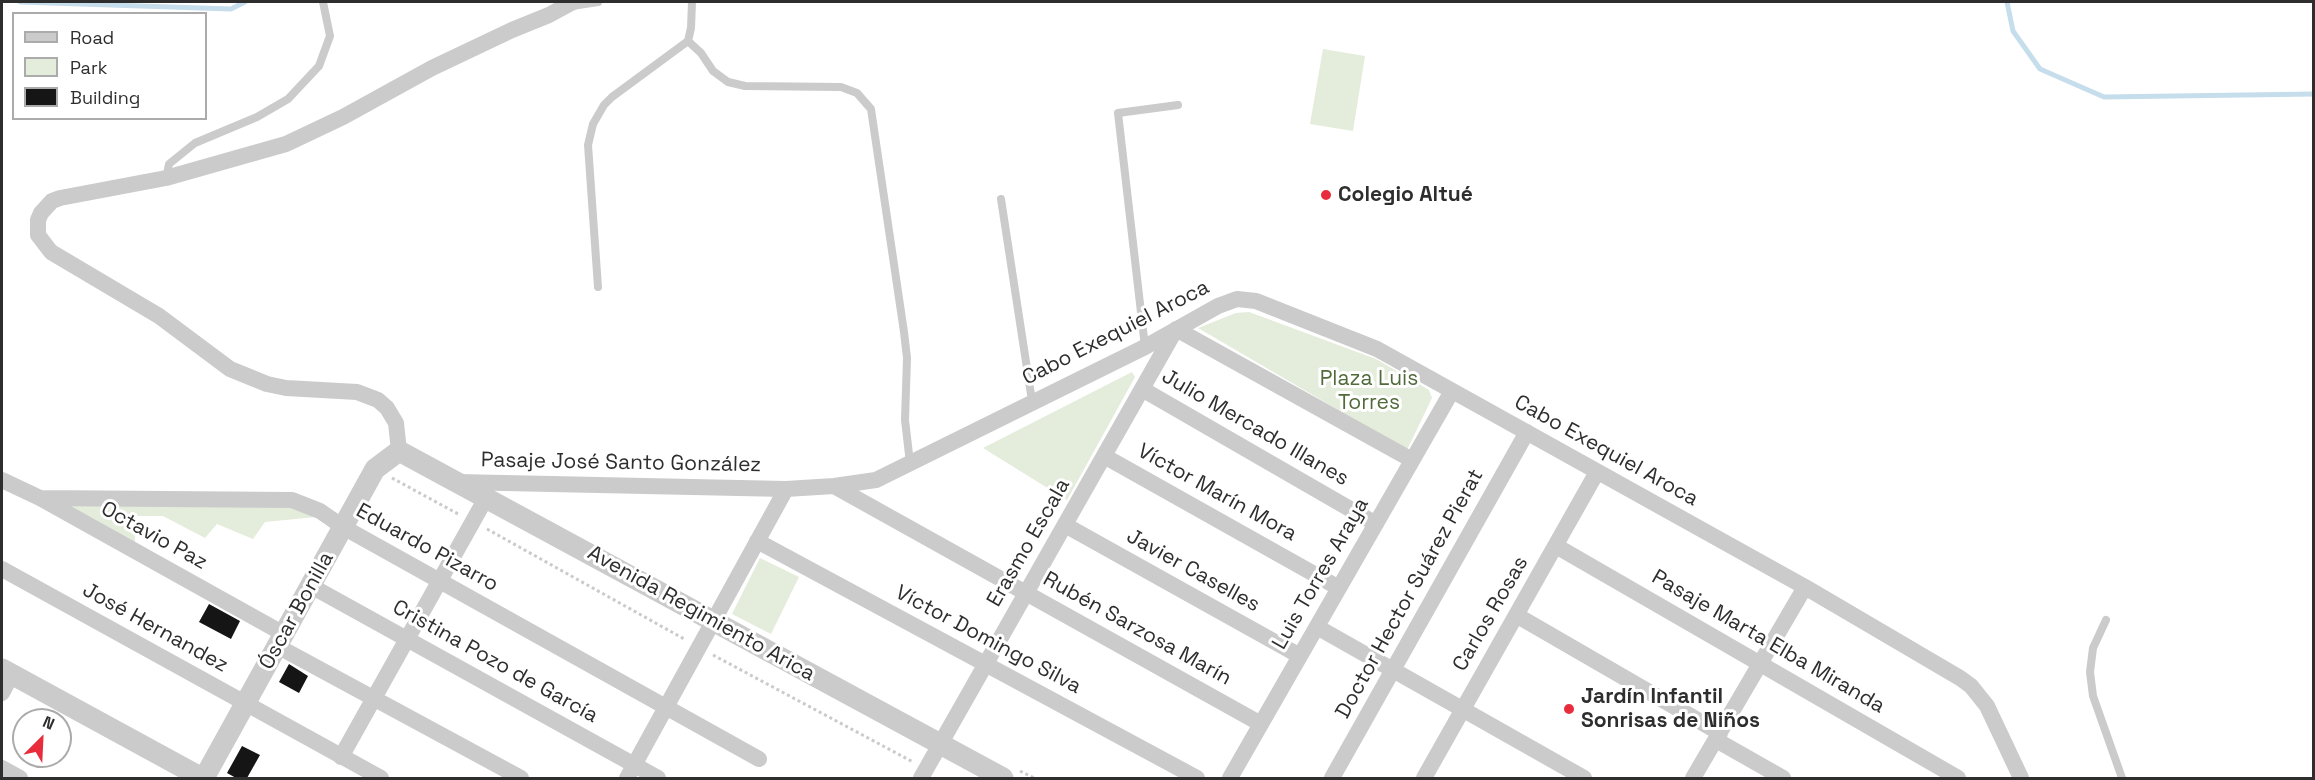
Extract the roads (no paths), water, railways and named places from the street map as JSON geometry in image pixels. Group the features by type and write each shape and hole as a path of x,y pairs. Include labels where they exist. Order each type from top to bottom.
{"street":[{"path":"399,451 396,423 387,408 378,400 357,392 286,388 248,378 216,360 143,306 51,252 38,235 38,220 52,201 60,198 166,178 286,144 343,117 432,68 570,4"},
{"name":"Cabo Exequiel Aroca","path":"786,489 876,480 1145,347 1227,301 1237,299 1256,301 1377,349 1805,587 1948,671 1971,686 1993,717 2021,778"},
{"path":"1176,329 1412,460"},
{"name":"Erasmo Escala","path":"924,774 1176,329"},
{"name":"Julio Mercado Illanes","path":"1142,389 1376,524"},
{"name":"Luis Torres Araya","path":"1230,778 1452,391"},
{"name":"Doctor Hector Suárez Pierat","path":"1332,778 1527,432"},
{"name":"Óscar Bonilla","path":"203,778 375,469 399,451"},
{"name":"Avenida Regimiento Arica","path":"399,451 1003,778"},
{"name":"Víctor Marín Mora","path":"1104,456 1339,588"},
{"name":"Carlos Rosas","path":"1424,778 1598,472"},
{"name":"Octavio Paz","path":"2,480 40,498 281,640 374,699 520,778"},
{"name":"Pasaje José Santo González","path":"456,482 786,489"},
{"name":"Rubén Sarzosa Marín","path":"834,486 1261,724"},
{"path":"631,772 786,489"},
{"name":"Eduardo Pizarro","path":"40,498 292,500 320,511 343,527 759,759"},
{"path":"341,757 486,498"},
{"name":"Javier Caselles","path":"1065,525 1300,656"},
{"name":"Víctor Domingo Silva","path":"757,541 1197,778"},
{"name":"Pasaje Marta Elba Miranda","path":"1556,546 1958,778"},
{"name":"José Hernandez","path":"2,569 381,778"},
{"name":"Cristina Pozo de García","path":"310,586 407,639 631,772 658,778"},
{"path":"1693,778 1805,587"},
{"path":"1516,615 1718,736 1783,778"},
{"path":"1317,627 1584,778"},
{"path":"5,679 203,778"},
{"path":"2,768 20,778"}],"lane":[{"path":"166,178 170,164 195,143 257,117 288,99 319,66 330,36 323,2"},
{"path":"570,4 598,2"},
{"path":"598,287 588,145 593,124 604,105 612,97 688,41 692,28 692,2"},
{"path":"688,41 701,53 713,71 728,82 745,86 841,87 857,93 871,109 907,358 905,420 910,463"},
{"path":"1145,347 1118,112 1178,105"},
{"path":"1001,199 1032,401"},
{"path":"2106,620 2092,648 2091,684 2100,718 2110,739 2122,778"}],"waterway":[{"path":"20,2 231,9 245,2"},
{"path":"2007,2 2013,31 2040,69 2104,97 2314,94"}],"place":[{"name":"Colegio Altué","path":"1326,195"},
{"name":"Jardín Infantil Sonrisas de Niños","path":"1569,709"}],"park label":[{"name":"Plaza Luis Torres","path":"1369,391"}]}
